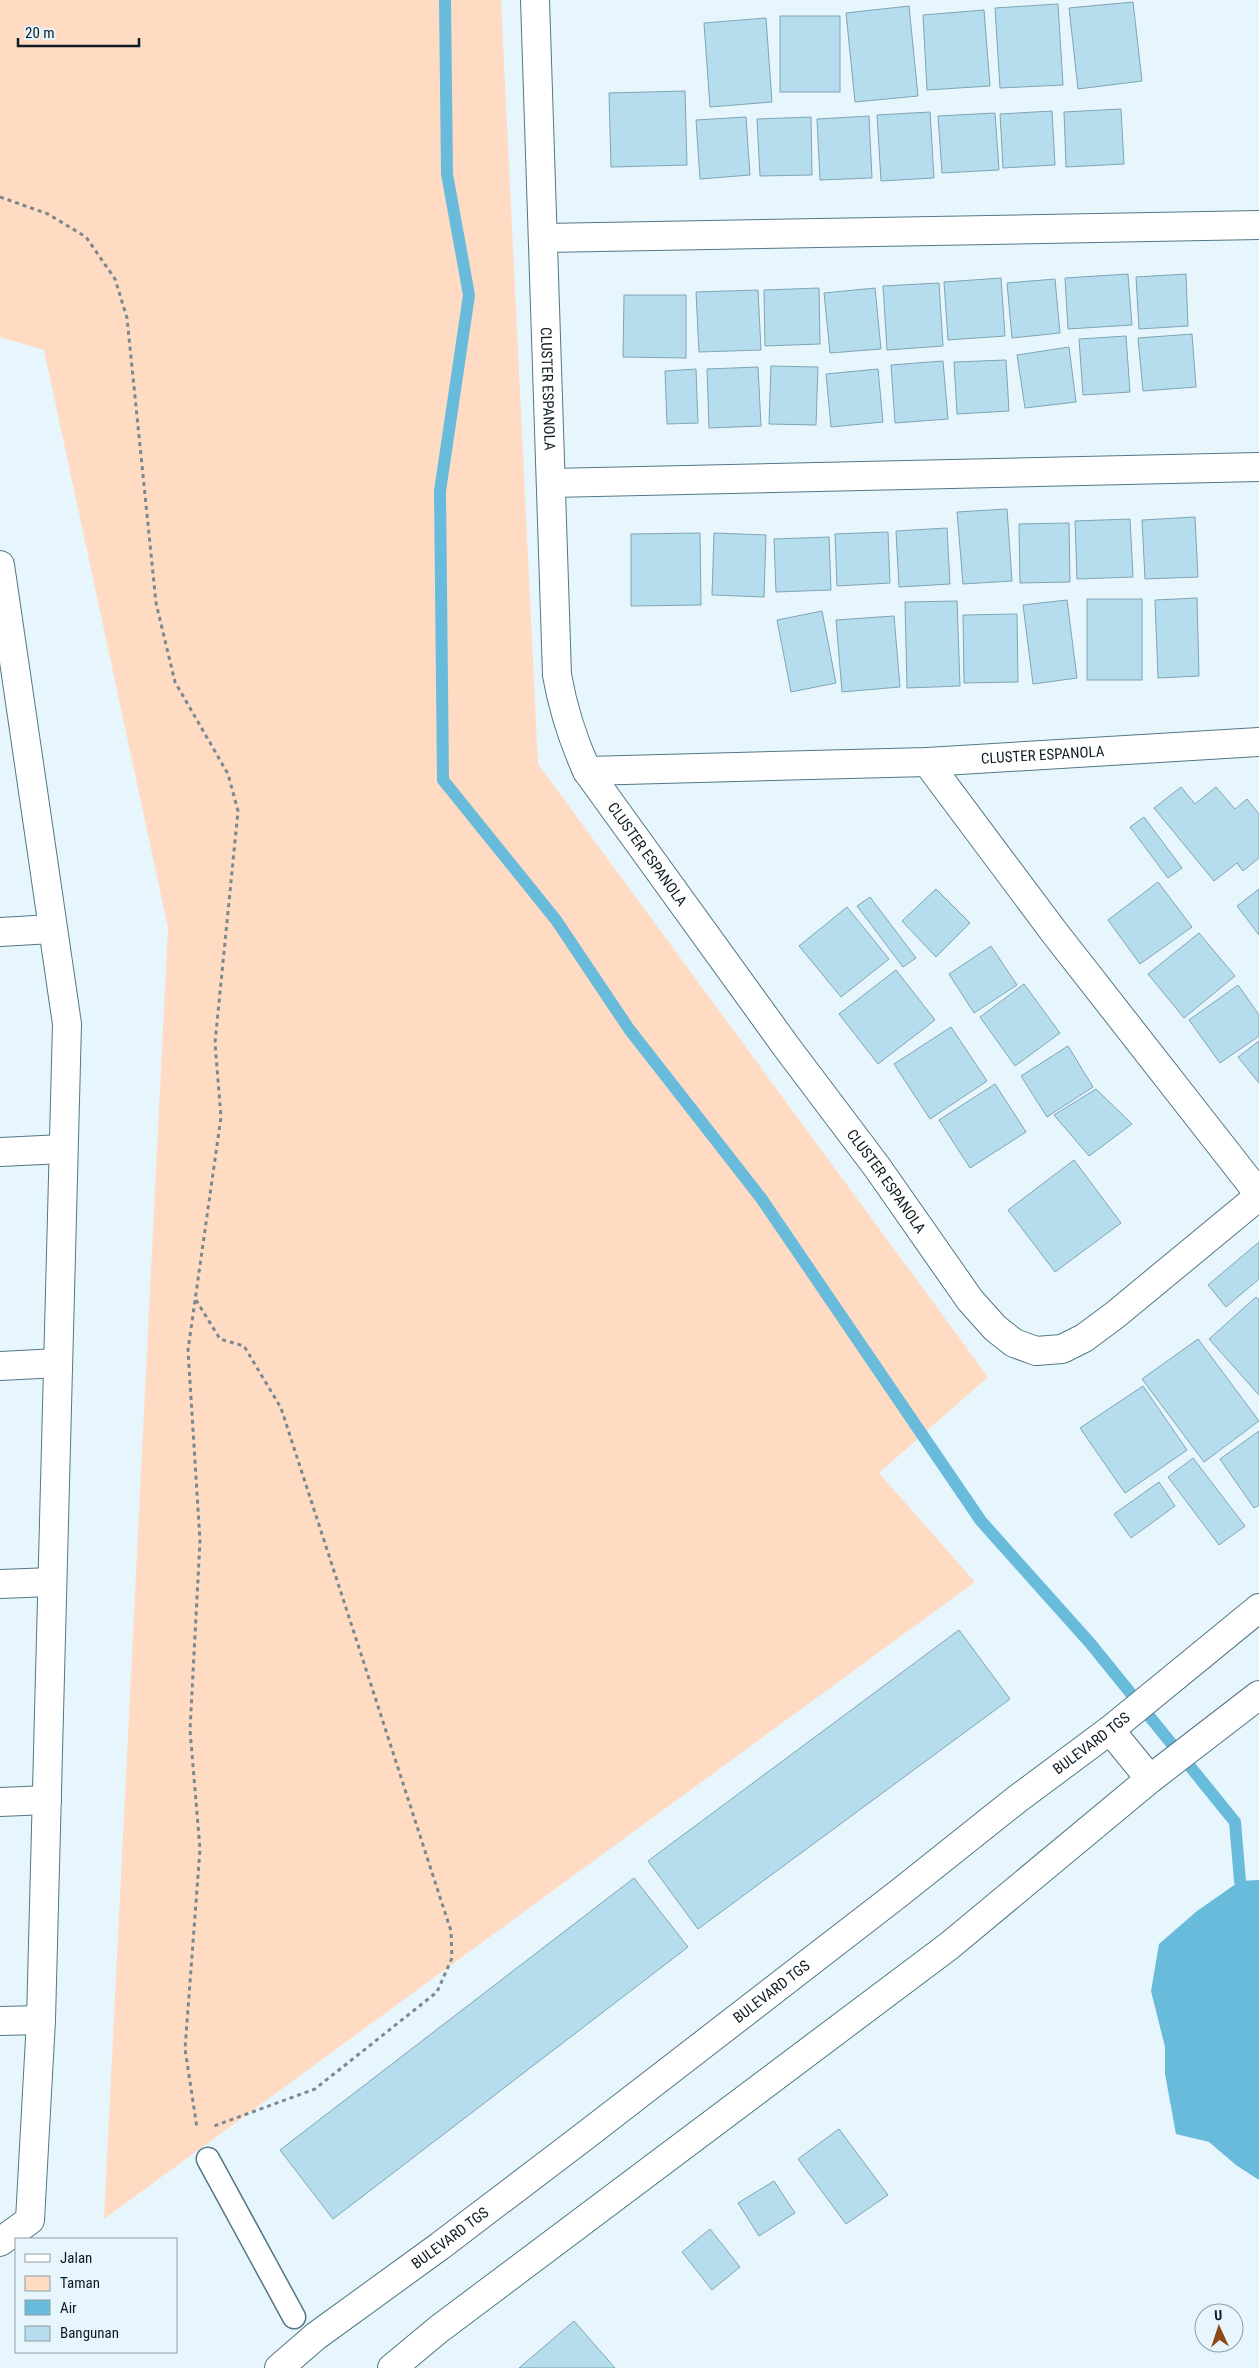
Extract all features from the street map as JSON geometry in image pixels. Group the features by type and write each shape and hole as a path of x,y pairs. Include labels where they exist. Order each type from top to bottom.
{"street":[{"name":"CLUSTER ESPANOLA","path":"535,0 557,675 562,704 573,738 587,771 788,1049 877,1167 970,1300 995,1328 1014,1343 1036,1350 1062,1348 1084,1338 1116,1315 1259,1195"},
{"path":"544,238 1259,225"},
{"path":"552,483 1259,468"},
{"path":"0,565 11,720 52,929 67,1024 41,2020 30,2220 0,2242"},
{"name":"CLUSTER ESPANOLA","path":"587,771 927,762 1259,742"},
{"path":"927,762 1054,932 1259,1195"},
{"path":"0,932 52,929"},
{"path":"0,1152 63,1149"},
{"path":"0,1366 58,1363"},
{"path":"0,1584 52,1582"},
{"name":"BULEVARD TGS","path":"279,2368 316,2336 586,2136 1118,1723 1259,1608"},
{"path":"392,2368 486,2294 949,1946 1177,1757 1259,1696"},
{"path":"1118,1723 1150,1779"},
{"path":"0,1802 47,1800"},
{"path":"0,2021 41,2020"}],"lane":[{"path":"208,2159 294,2317"}],"path":[{"path":"0,197 48,214 86,236 115,279 127,318 156,603 175,682 228,774 238,811 215,1043 221,1117 188,1350 200,1541 190,1730 200,1849 185,2048 198,2134 208,2159"},
{"path":"196,1300 220,1339 244,1346 281,1408 451,1931 452,1958 437,1992 315,2089 224,2121 198,2134"}],"green space":[{"path":"0,0 501,0 538,764 988,1377 879,1473 975,1582 104,2219 168,928 44,350 0,337"}],"water":[{"path":"1259,1880 1259,2180 1236,2165 1209,2142 1176,2134 1165,2074 1165,2047 1151,1991 1159,1944 1197,1911 1240,1881"}],"building":[{"path":"1133,2 1142,81 1078,89 1069,8"},
{"path":"1058,4 1063,85 1000,88 995,8"},
{"path":"909,6 918,96 855,102 846,13"},
{"path":"984,10 990,86 927,90 923,15"},
{"path":"780,16 840,16 840,92 780,92"},
{"path":"766,18 772,102 710,107 704,23"},
{"path":"685,91 687,165 611,167 609,93"},
{"path":"1121,109 1124,164 1066,167 1064,112"},
{"path":"1052,111 1055,165 1003,168 1000,114"},
{"path":"930,112 934,178 881,181 877,115"},
{"path":"995,113 999,170 942,173 938,116"},
{"path":"869,116 872,178 820,180 817,119"},
{"path":"746,117 750,175 700,179 696,120"},
{"path":"811,117 812,175 760,176 757,119"},
{"path":"1128,274 1132,325 1068,329 1065,278"},
{"path":"1186,274 1188,326 1139,329 1136,277"},
{"path":"1001,278 1005,336 948,340 944,282"},
{"path":"1055,279 1060,333 1012,338 1007,283"},
{"path":"939,283 943,346 887,350 883,286"},
{"path":"819,288 820,344 765,346 764,290"},
{"path":"875,288 881,349 830,353 824,293"},
{"path":"758,290 761,350 699,352 696,292"},
{"path":"624,295 686,295 686,358 623,357"},
{"path":"1192,334 1196,387 1143,391 1138,338"},
{"path":"1126,336 1130,392 1083,395 1079,339"},
{"path":"1069,347 1076,402 1025,408 1017,355"},
{"path":"1006,360 1009,411 957,414 954,362"},
{"path":"943,361 948,419 895,423 891,365"},
{"path":"771,366 818,367 816,425 769,424"},
{"path":"758,367 761,426 709,428 707,369"},
{"path":"696,369 698,423 667,424 665,371"},
{"path":"878,369 883,422 831,427 826,374"},
{"path":"1007,509 1012,581 963,584 957,512"},
{"path":"1195,517 1198,577 1145,579 1142,520"},
{"path":"1130,519 1133,577 1077,579 1075,521"},
{"path":"1069,523 1070,582 1020,583 1019,524"},
{"path":"947,528 950,584 899,587 896,531"},
{"path":"888,532 890,583 837,586 835,534"},
{"path":"700,533 701,605 631,606 631,534"},
{"path":"714,533 766,535 764,597 712,595"},
{"path":"829,537 831,590 776,592 774,539"},
{"path":"1197,598 1199,676 1158,678 1155,600"},
{"path":"1087,599 1142,599 1142,680 1087,680"},
{"path":"1067,600 1077,678 1033,684 1023,605"},
{"path":"957,601 960,686 907,688 905,602"},
{"path":"822,611 836,683 791,692 777,620"},
{"path":"1017,614 1018,682 964,683 963,615"},
{"path":"894,616 900,687 842,692 836,620"},
{"path":"1181,787 1195,804 1216,787 1235,809 1247,799 1259,814 1259,858 1243,871 1237,863 1214,881 1154,808"},
{"path":"1144,817 1182,868 1168,878 1130,827"},
{"path":"1158,882 1192,927 1140,964 1108,920"},
{"path":"936,889 970,923 936,957 902,921"},
{"path":"1259,889 1259,935 1237,906"},
{"path":"870,897 916,958 903,967 857,906"},
{"path":"847,907 889,959 841,997 799,946"},
{"path":"1199,933 1235,976 1184,1018 1148,974"},
{"path":"991,946 1017,985 974,1013 949,974"},
{"path":"896,970 935,1020 878,1064 839,1014"},
{"path":"1024,984 1060,1033 1015,1066 980,1017"},
{"path":"1238,985 1259,1015 1259,1036 1220,1063 1189,1020"},
{"path":"951,1027 987,1081 930,1119 894,1064"},
{"path":"1259,1041 1259,1083 1238,1057"},
{"path":"1068,1046 1093,1087 1047,1117 1021,1076"},
{"path":"995,1084 1026,1132 970,1168 939,1120"},
{"path":"1096,1089 1132,1124 1089,1156 1054,1115"},
{"path":"1074,1160 1121,1223 1055,1272 1008,1210"},
{"path":"1259,1242 1259,1279 1226,1307 1208,1285"},
{"path":"1256,1297 1259,1300 1259,1395 1209,1339"},
{"path":"1198,1339 1259,1421 1204,1462 1142,1379"},
{"path":"1143,1386 1187,1450 1125,1493 1080,1428"},
{"path":"1259,1431 1259,1505 1254,1508 1220,1459"},
{"path":"1193,1458 1245,1526 1219,1545 1168,1477"},
{"path":"1159,1482 1175,1506 1131,1538 1114,1514"},
{"path":"959,1630 1010,1699 698,1929 648,1861"},
{"path":"634,1878 688,1947 333,2219 280,2150"},
{"path":"839,2129 888,2195 846,2224 798,2159"},
{"path":"774,2181 795,2213 759,2236 738,2203"},
{"path":"710,2229 740,2267 712,2290 682,2252"},
{"path":"574,2321 615,2368 519,2368"}],"waterway":[{"path":"445,0 447,174 469,295 440,491 443,780 556,920 629,1029 761,1198 981,1521 1090,1643 1235,1822 1240,1881"}]}
